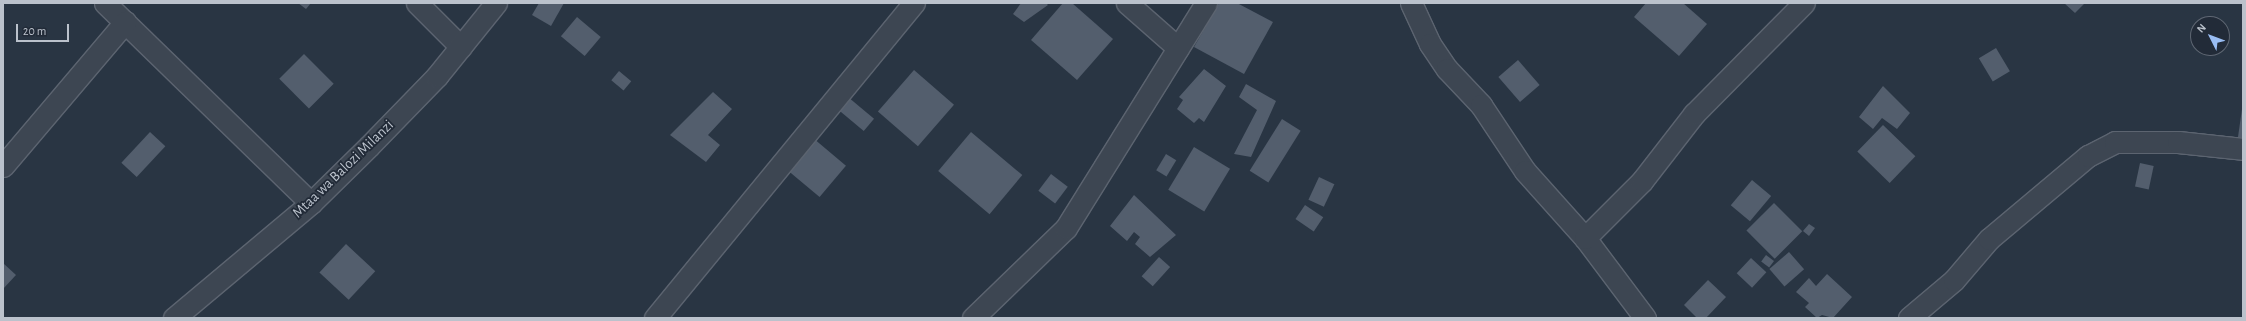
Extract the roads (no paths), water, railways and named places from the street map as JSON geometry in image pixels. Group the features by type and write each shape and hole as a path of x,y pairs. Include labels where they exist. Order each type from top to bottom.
{"street":[{"path":"104,3 311,203"},
{"path":"417,3 462,47"},
{"name":"Mtaa wa Balozi Milanzi","path":"186,314 311,203 462,47 496,3"},
{"path":"654,318 914,3"},
{"path":"1127,3 1178,48"},
{"path":"973,318 1066,228 1106,169 1128,124 1206,3"},
{"path":"1411,3 1430,44 1447,69 1481,105 1525,171 1585,238 1645,318"},
{"path":"1585,238 1642,181 1694,114 1804,3"},
{"path":"3,166 124,22"},
{"path":"1909,318 1954,280 1989,239 2088,156 2116,142 2178,142 2243,149"}]}
